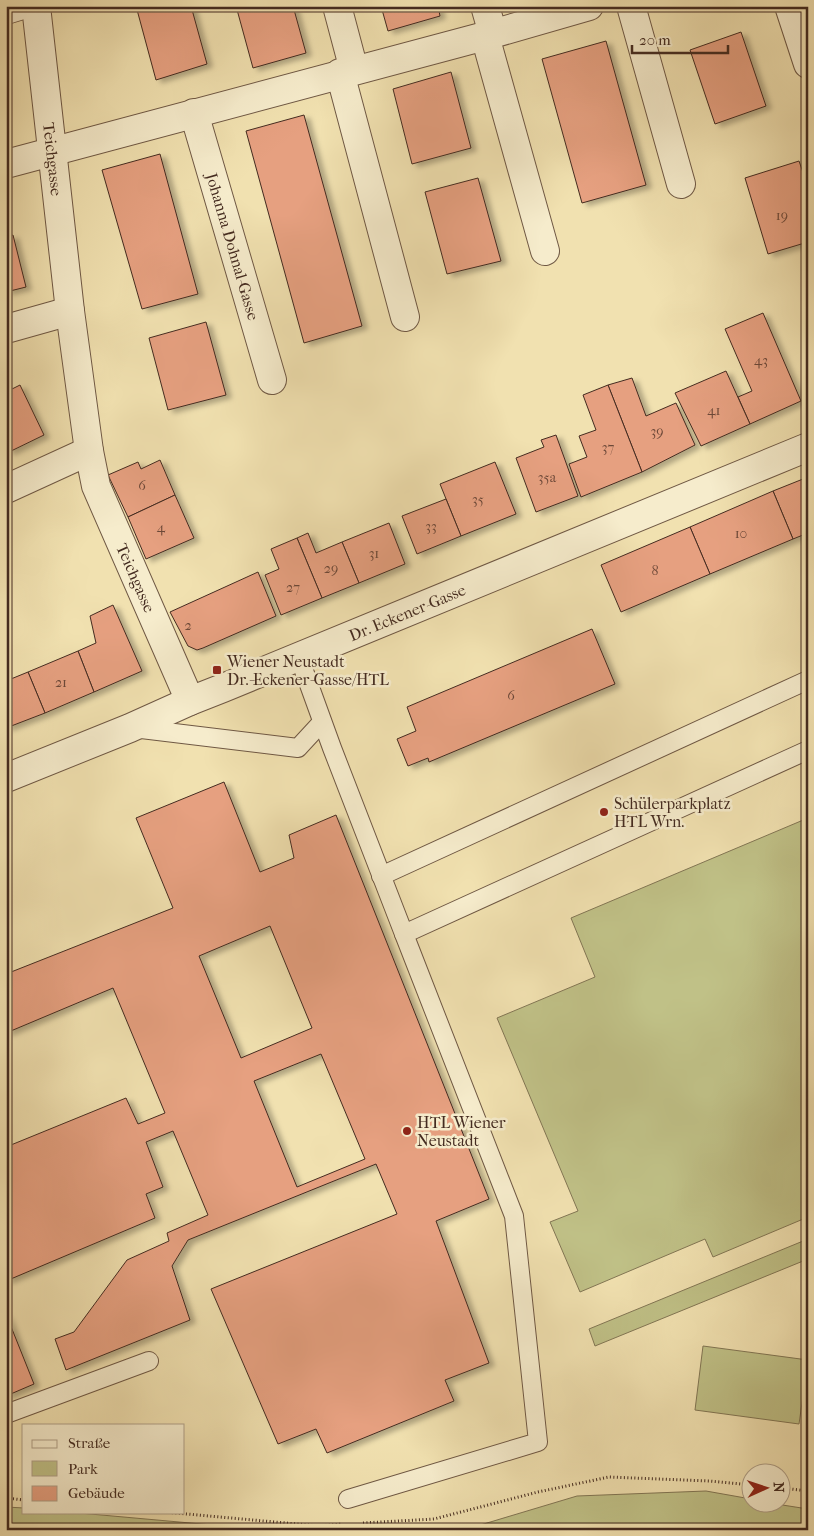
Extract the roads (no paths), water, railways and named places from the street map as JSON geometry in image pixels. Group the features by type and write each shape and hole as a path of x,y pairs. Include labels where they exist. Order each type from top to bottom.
{"street":[{"path":"6,10 19,6"},
{"name":"Teichgasse","path":"36,6 70,311 96,486 190,700"},
{"path":"337,6 347,72 405,316"},
{"path":"485,6 489,35 545,251"},
{"path":"6,164 489,35 589,6"},
{"path":"631,6 681,184"},
{"path":"789,6 808,64"},
{"name":"Johanna Dohnal-Gasse","path":"194,113 272,380"},
{"path":"6,329 70,311"},
{"name":"Dr. Eckener-Gasse","path":"6,778 130,728 190,700 299,657 808,447"},
{"path":"6,489 90,451"}],"lane":[{"path":"299,657 381,876 514,1216 538,1442 348,1499"},
{"path":"381,876 808,680"},
{"path":"130,728 298,748 322,722"},
{"path":"404,934 808,750"},
{"path":"6,1414 149,1361"}],"place":[{"name":"Wiener Neustadt Dr.-Eckener-Gasse/HTL","path":"217,670"},
{"name":"Schülerparkplatz HTL Wrn.","path":"604,812"},
{"name":"HTL Wiener Neustadt","path":"407,1131"}]}
